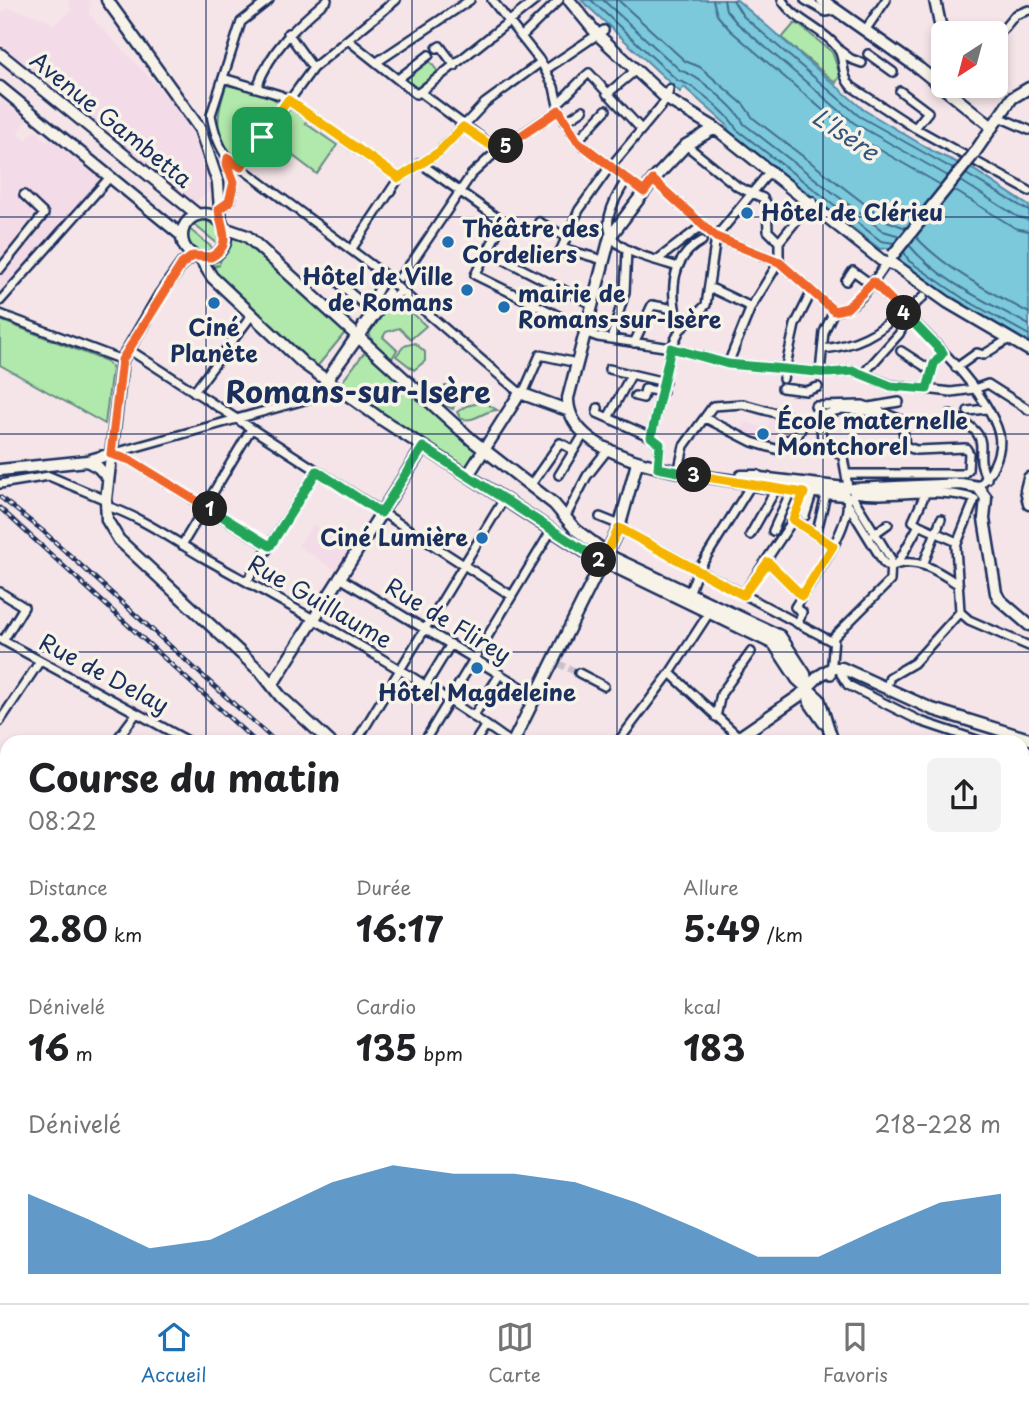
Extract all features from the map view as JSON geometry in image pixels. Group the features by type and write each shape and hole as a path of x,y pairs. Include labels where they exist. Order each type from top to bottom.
{"main road":[{"path":"107,0 200,129 218,183 226,239 221,250 211,257 193,254"},
{"path":"822,0 931,77"},
{"path":"935,0 939,21"},
{"path":"562,1 601,32 636,70 703,124 715,128 771,171 875,254 890,261 947,302 1029,350"},
{"name":"Avenue Gambetta","path":"0,54 203,215"},
{"name":"Avenue Gambetta","path":"0,87 181,235"},
{"path":"890,261 973,155 999,117 1016,96 1029,88"},
{"path":"957,98 992,127"},
{"path":"703,124 653,180 610,237 577,363 568,410 572,421 584,434 637,463 678,473 685,470 849,495"},
{"path":"223,205 187,222 181,235 212,277 329,384 602,562 779,649 806,688"},
{"path":"203,215 247,236 530,486 554,504 576,530 614,558 780,636 805,674 811,705 831,735"},
{"path":"193,254 182,264 122,360 108,478 107,520 119,540 272,685 332,735"},
{"path":"468,475 520,393 568,410"},
{"path":"272,685 423,447"},
{"path":"0,470 87,461 111,454"},
{"path":"87,461 98,467 108,478"},
{"path":"516,735 556,662 619,527 637,463"},
{"path":"1029,478 1026,490 1029,504"},
{"path":"754,482 776,489 826,495 961,484 978,487 986,498 984,519 996,593 1000,600 1029,625"},
{"path":"746,735 797,698 806,688 835,672 865,679 932,709 1025,735"},
{"path":"272,685 281,697 323,735"}],"street":[{"path":"269,0 241,22 211,116 219,145 228,158 386,276 520,393 525,389 540,355 577,363"},
{"path":"257,88 265,66 288,33 327,0"},
{"path":"241,167 313,68 396,0"},
{"path":"377,62 470,0"},
{"path":"492,0 543,66 565,122 577,141 644,192"},
{"path":"348,40 416,94 536,0"},
{"path":"782,0 796,15 851,59 862,63"},
{"path":"805,0 826,12 836,10"},
{"path":"866,29 886,0"},
{"path":"522,36 562,1"},
{"path":"1008,21 1029,9"},
{"path":"351,250 399,178 439,152 485,103 601,32"},
{"path":"288,33 313,68"},
{"path":"437,48 440,46 455,66"},
{"path":"839,49 845,81 866,98 1029,191"},
{"path":"868,54 893,72"},
{"path":"398,79 429,55"},
{"path":"607,94 636,70"},
{"path":"111,454 317,397 329,384 471,175 498,150 559,106 589,73 641,129"},
{"path":"223,78 269,90 288,100 399,178"},
{"path":"900,91 928,112 915,128"},
{"path":"420,92 463,127 498,150"},
{"path":"557,258 579,210 668,94"},
{"path":"565,122 583,110"},
{"path":"577,141 606,110"},
{"path":"999,117 1029,130"},
{"path":"686,145 751,194 763,198 767,204 768,230 779,242"},
{"path":"223,205 234,182 227,164 228,158"},
{"path":"420,163 503,222 475,275 581,327 584,332 729,362 820,372 864,373 891,386 974,389 988,384 1029,410"},
{"path":"680,330 674,309 675,266 692,246 709,239 771,171"},
{"path":"0,301 110,177"},
{"path":"627,179 611,207 607,227 610,237 626,250 675,266"},
{"path":"651,437 671,348 680,330 706,305 709,291 709,239 703,225 653,180"},
{"path":"0,269 44,214 23,195"},
{"path":"729,362 751,307 779,262 779,242 811,202"},
{"path":"539,222 566,237"},
{"path":"657,260 703,225"},
{"path":"709,239 779,262 834,311"},
{"path":"562,248 603,260"},
{"path":"611,339 625,292 626,250"},
{"path":"487,251 592,304"},
{"path":"0,252 8,259"},
{"path":"820,372 827,321 834,311 847,308 890,261"},
{"path":"846,281 853,271 872,283 943,353 974,389 999,434 994,467 988,478 978,487"},
{"path":"335,280 368,308 386,276"},
{"path":"709,291 713,289 751,307"},
{"path":"361,334 388,299 400,290"},
{"path":"783,379 795,325 812,291"},
{"path":"823,349 850,344 904,314 923,297"},
{"path":"634,343 652,305 674,309"},
{"path":"0,314 122,360"},
{"path":"864,373 899,334 904,314"},
{"path":"194,391 252,315"},
{"path":"956,368 977,353 983,355 1009,339"},
{"path":"128,349 512,596"},
{"path":"901,351 932,371"},
{"path":"927,389 932,371 943,353"},
{"path":"609,369 665,382"},
{"path":"608,418 631,375"},
{"path":"782,388 806,391 818,387"},
{"path":"635,396 643,398 645,389 663,392"},
{"path":"899,402 871,410 842,409 820,416 822,439 841,453 849,495 884,563 890,566 898,563 932,567 959,585"},
{"path":"678,473 684,446 713,406 743,404 805,421 797,437 786,440 779,450 752,442 705,418"},
{"path":"818,406 871,410 902,419 905,446 916,450 966,448 969,453 968,470 963,474 846,474"},
{"path":"598,408 597,413 651,437 660,444 658,468"},
{"path":"968,411 986,409"},
{"path":"950,414 969,424 981,439 984,472 988,478"},
{"path":"182,545 251,429"},
{"path":"559,475 584,434"},
{"path":"530,486 560,443 575,450"},
{"path":"564,519 587,476 609,448"},
{"path":"111,454 130,460 270,546"},
{"path":"247,581 317,471"},
{"name":"Rue Guillaume","path":"0,484 49,476 106,503 426,685 501,735"},
{"path":"689,594 697,572 754,482"},
{"path":"750,534 776,489"},
{"path":"773,531 791,491"},
{"path":"849,495 942,491 975,501 957,542 960,612 914,663 890,677 886,689"},
{"path":"926,492 913,521 957,542"},
{"path":"743,595 768,562 808,493"},
{"path":"805,516 808,493"},
{"path":"816,535 826,495"},
{"path":"831,641 890,581 891,559 849,495"},
{"path":"797,624 802,612 795,607 833,546 849,495"},
{"path":"360,735 504,499"},
{"path":"600,517 697,572 831,641"},
{"path":"923,565 941,519"},
{"path":"793,520 833,546"},
{"path":"874,534 888,524"},
{"path":"898,563 919,526"},
{"path":"428,735 551,531"},
{"path":"768,562 802,596"},
{"name":"Rue de Flirey","path":"340,578 536,696"},
{"path":"0,593 24,607 1,640"},
{"path":"960,612 976,624 1029,646"},
{"path":"623,735 670,673 709,613"},
{"name":"Rue de Delay","path":"1,640 176,735"},
{"path":"831,641 835,672 848,685 920,722 961,735"},
{"path":"426,685 451,644"},
{"path":"716,717 721,694 751,652"},
{"path":"0,721 40,661"},
{"path":"579,673 604,686"},
{"path":"670,673 738,735"},
{"path":"473,717 500,674"},
{"path":"120,735 136,714"},
{"path":"480,735 486,725"}],"shaded area":[{"path":"68,0 91,0 89,14 187,117 214,188 194,203 0,43 0,13 9,8 46,19 53,25 71,11"},
{"path":"0,99 28,119 17,132 26,140 35,129 47,142 50,139 101,179 0,294"},
{"name":"École maternelle Montchorel","path":"770,419 791,424 778,447 740,433 746,422 767,429"},
{"path":"313,524 340,541 338,545 349,552 337,571 298,546"}],"green space":[{"path":"794,24 798,24 832,52 840,75 836,83 782,38"},
{"path":"429,60 438,72 417,88 405,79"},
{"path":"226,85 264,93 283,105 242,162 225,145 219,128 218,118"},
{"path":"290,105 309,118 305,123 337,145 317,174 267,136"},
{"path":"203,219 219,228 218,244 192,223"},
{"path":"188,228 214,249 202,252 192,249 187,240"},
{"path":"230,232 249,241 348,329 316,368 309,366 208,269 220,265 211,266 206,262 218,257 220,262 229,242"},
{"path":"400,301 426,326 411,339 399,328 386,332 383,337 397,350 391,360 374,344 369,333 387,305"},
{"path":"0,320 106,361 112,367 105,424 0,365"},
{"path":"415,343 425,352 425,361 414,370 396,356 404,346"},
{"path":"367,349 480,451 466,472 339,386"},
{"path":"445,386 459,388 453,409 445,405 440,395"},
{"path":"484,402 497,410 467,420 461,419 457,412 466,406"}],"water":[{"name":"L'Isère","path":"581,0 737,0 864,110 936,153 974,170 1029,206 1029,343 960,305 902,265 889,248 880,249 729,132 727,125 684,87 680,92"}],"tunnel":[{"path":"559,664 579,673"}],"railway":[{"path":"0,497 43,531 268,735"},
{"path":"0,508 248,735"}],"place":[{"name":"Hôtel de Clérieu","path":"747,213"},
{"name":"Théâtre des Cordeliers","path":"448,242"},
{"name":"Hôtel de Ville de Romans","path":"467,290"},
{"name":"Ciné Planète","path":"214,303"},
{"name":"mairie de Romans-sur-Isère","path":"504,307"},
{"name":"École maternelle Montchorel","path":"763,434"},
{"name":"Ciné Lumière","path":"482,538"},
{"name":"Hôtel Magdeleine","path":"477,668"}],"district":[{"name":"Romans-sur-Isère","path":"358,393"}],"route":[{"path":"288,100 399,178 439,152 463,127 498,150 519,139 559,110 577,141 644,192 653,180 716,237 770,261 779,262 834,311 847,308 873,282 943,353 934,364 927,389 891,386 854,371 828,373 728,364 671,348 651,437 660,444 658,468 750,483 755,487 804,493 793,520 833,546 802,596 768,562 743,595 619,528 602,562 423,447 381,513 317,471 270,546 130,460 111,454 119,372 129,345 182,264 193,256 211,257 221,250 226,233 220,222 219,209 229,202 234,182 227,164 228,158 241,167 262,137 288,100"}]}
